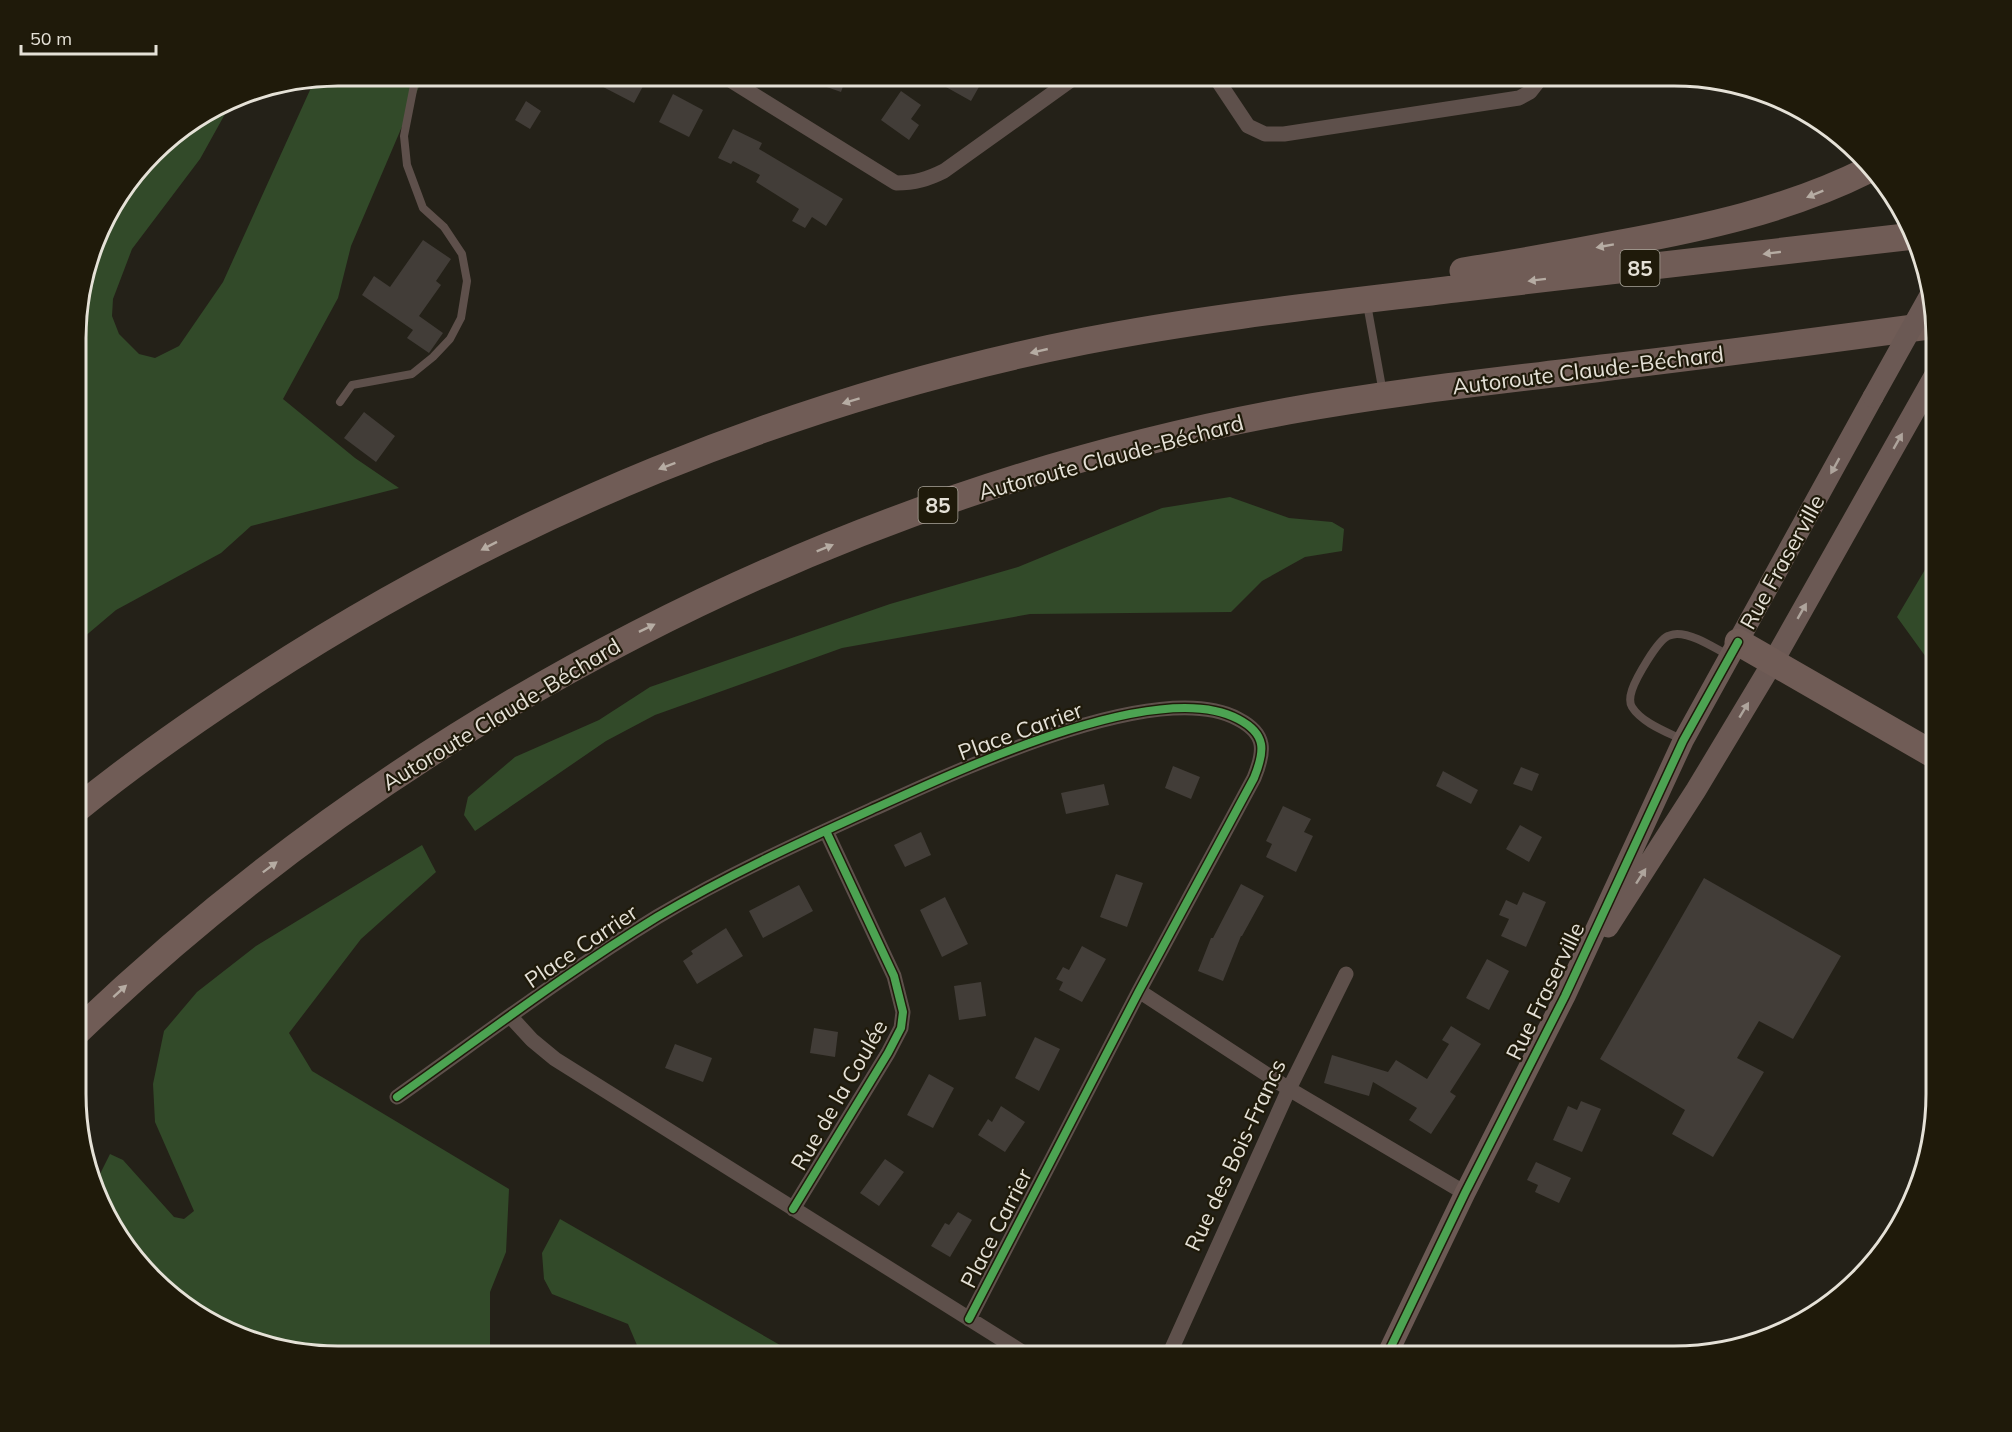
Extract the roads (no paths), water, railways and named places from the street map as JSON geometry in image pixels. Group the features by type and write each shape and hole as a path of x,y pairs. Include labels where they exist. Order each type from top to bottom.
{"highway":[{"path":"1070,344 1163,320 1248,302 1506,264 1682,232 1798,201 1865,172"},
{"path":"1816,248 1903,233"},
{"name":"85","path":"86,802 165,742 294,656 436,573 531,525 638,477 828,408 931,378 1070,344 1160,328 1366,300 1905,237"},
{"name":"Autoroute Claude-Béchard","path":"86,1023 198,924 271,867 357,803 494,713 625,638 719,593 877,527 1037,473 1121,449 1288,411 1383,396 1926,326"},
{"path":"1724,353 1926,338"},
{"path":"1734,649 1773,662 1926,750"}],"street":[{"path":"745,86 896,183 913,183 944,171 1063,86"},
{"path":"1221,86 1248,126 1265,134 1275,134 1519,98 1530,92 1535,86"},
{"name":"Rue Fraserville","path":"1391,1346 1564,996 1683,741 1924,306"},
{"name":"Rue Fraserville","path":"1564,996 1696,790 1773,662 1926,391"},
{"name":"Place Carrier","path":"397,1097 596,956 657,917 737,873 826,831 936,781 1038,740 1080,726 1140,712 1174,708 1220,711 1232,716 1244,722 1260,737 1263,754 1260,765 1139,991 969,1319"},
{"name":"Rue de la Coulée","path":"793,1209 888,1053 901,1028 903,1012 894,976 826,831"},
{"name":"Rue des Bois-Francs","path":"1173,1346 1289,1089 1346,974"},
{"path":"1139,991 1289,1089 1465,1193"},
{"name":"Place Carrier","path":"510,1016 543,1050 1012,1346"}],"lane":[{"path":"340,402 352,385 412,374 450,339 461,318 466,280 462,254 444,227 423,208 407,165 404,136 414,86"},
{"path":"1366,300 1383,396"},
{"path":"1683,741 1644,719 1634,710 1630,702 1631,691 1641,672 1667,636 1677,634 1734,649"}]}
